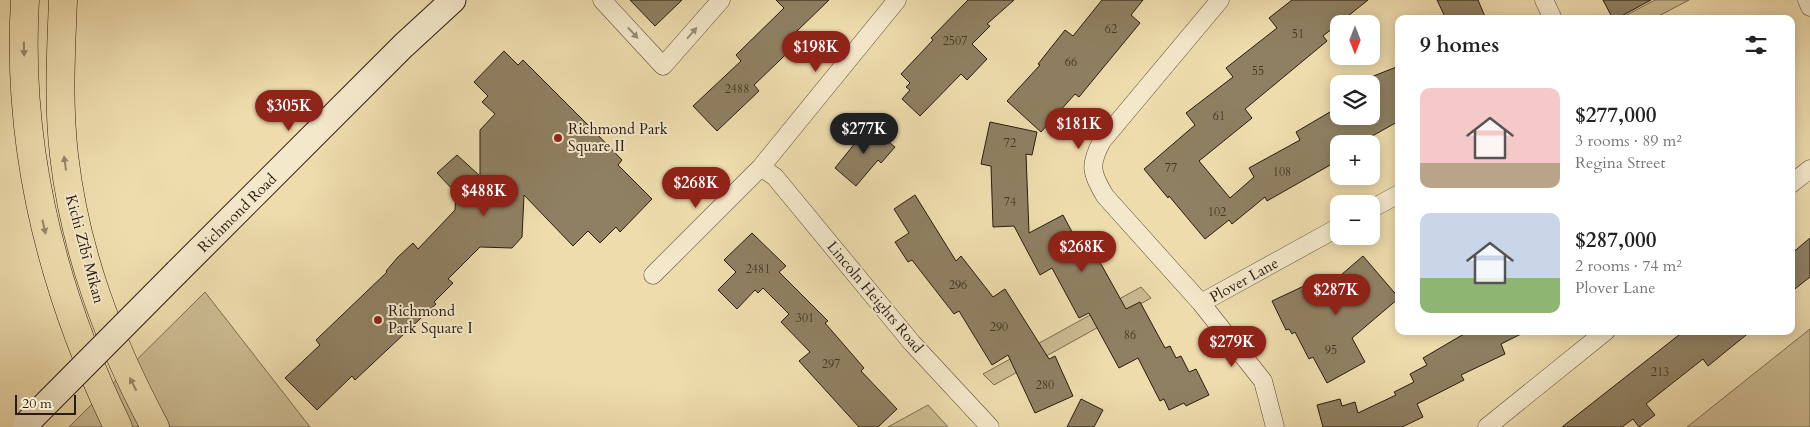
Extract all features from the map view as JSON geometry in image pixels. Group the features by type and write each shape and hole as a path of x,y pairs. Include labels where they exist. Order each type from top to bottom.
{"highway":[{"name":"Kichi Zībī Mīkan","path":"25,0 24,67 27,127 44,227 75,329 118,427"},
{"name":"Kichi Zībī Mīkan","path":"63,0 61,118 71,205 89,277 115,348 155,427"}],"main road":[{"name":"Richmond Road","path":"24,425 403,46 453,0"}],"street":[{"path":"602,0 663,66 720,0"},
{"path":"653,274 761,167 896,0"},
{"path":"1220,0 1102,141 1093,159 1096,180 1105,196 1201,303 1263,381 1275,427"},
{"path":"1544,0 1552,15"},
{"path":"1807,0 1810,7"},
{"name":"Lincoln Heights Road","path":"761,167 775,177 912,343 990,427"},
{"path":"1795,181 1810,169"},
{"path":"1380,204 1395,196"},
{"name":"Plover Lane","path":"1201,303 1330,232"},
{"path":"1487,427 1601,335"}],"shaded area":[{"path":"1655,0 1689,0 1661,15 1627,15"},
{"path":"1141,287 1151,298 994,385 983,374"},
{"path":"205,292 310,427 69,427"},
{"path":"1810,329 1810,427 1687,427"},
{"path":"928,405 948,427 888,427"}],"building":[{"path":"630,0 682,0 655,26"},
{"path":"776,0 829,0 796,32 803,38 754,85 759,91 717,131 693,106 741,61 736,55 784,8"},
{"path":"968,0 1014,0 987,24 990,26 972,44 987,59 967,80 961,74 920,116 902,99 910,90 906,87 910,83 901,74 933,40 931,38"},
{"path":"1102,0 1143,0 1131,15 1140,23 1079,97 1075,94 1041,132 1007,101 1040,65 1038,64 1065,30 1073,36"},
{"path":"1292,0 1368,0 1349,15 1330,15 1330,30 1323,36 1327,41 1245,109 1252,118 1199,161 1230,198 1254,177 1249,168 1300,140 1296,132 1330,112 1330,125 1380,125 1380,75 1376,75 1395,68 1395,123 1374,135 1330,135 1330,165 1267,201 1265,197 1232,224 1229,220 1205,239 1144,169 1195,125 1186,113 1233,77 1226,68 1277,28 1269,18"},
{"path":"1437,0 1478,0 1484,15 1444,15"},
{"path":"1603,0 1651,0 1623,15 1611,15"},
{"path":"504,51 518,65 523,60 593,130 622,160 618,165 652,199 620,232 616,227 600,243 588,231 573,246 524,195 522,237 512,248 480,247 448,279 453,283 434,302 436,304 355,380 352,376 317,410 285,378 320,345 316,340 387,272 398,257 413,243 418,249 455,210 456,193 437,173 457,155 480,176 480,130 495,114 482,102 488,96 474,82"},
{"path":"990,122 1037,132 1032,155 1026,154 1029,233 1063,215 1087,260 1096,255 1126,309 1140,302 1165,348 1170,346 1176,358 1181,356 1189,372 1196,369 1209,395 1186,406 1184,403 1169,410 1164,399 1160,401 1138,358 1119,368 1089,313 1079,318 1052,268 1040,275 1014,226 993,227 991,166 981,164"},
{"path":"866,124 895,147 881,163 878,160 856,186 835,168 856,142 853,140"},
{"path":"915,195 956,261 961,256 993,297 1005,289 1049,359 1055,356 1073,396 1035,413 1008,355 992,365 959,311 954,314 912,260 908,262 895,242 909,233 894,209"},
{"path":"752,233 786,266 779,272 828,321 825,323 864,368 861,371 897,409 878,427 859,427 799,361 810,352 781,322 789,314 763,288 758,293 755,290 737,309 718,290 736,272 724,260"},
{"path":"1810,238 1810,277 1795,289 1795,251"},
{"path":"1363,256 1395,293 1395,301 1352,338 1365,362 1327,383 1313,357 1309,359 1295,332 1292,334 1289,329 1286,330 1272,301 1321,278 1326,288"},
{"path":"1462,335 1519,335 1501,344 1505,354 1461,375 1464,380 1417,404 1423,417 1402,427 1323,427 1317,405 1340,399 1342,406 1355,402 1358,413 1396,395 1394,392 1414,382 1410,374 1427,365 1423,358"},
{"path":"1679,335 1746,335 1708,366 1703,359 1646,404 1655,415 1639,427 1633,419 1622,427 1562,427"},
{"path":"1081,399 1103,410 1094,427 1067,427"}],"place":[{"name":"Richmond Park Square II","path":"558,138"},
{"name":"Richmond Park Square I","path":"378,320"}]}
